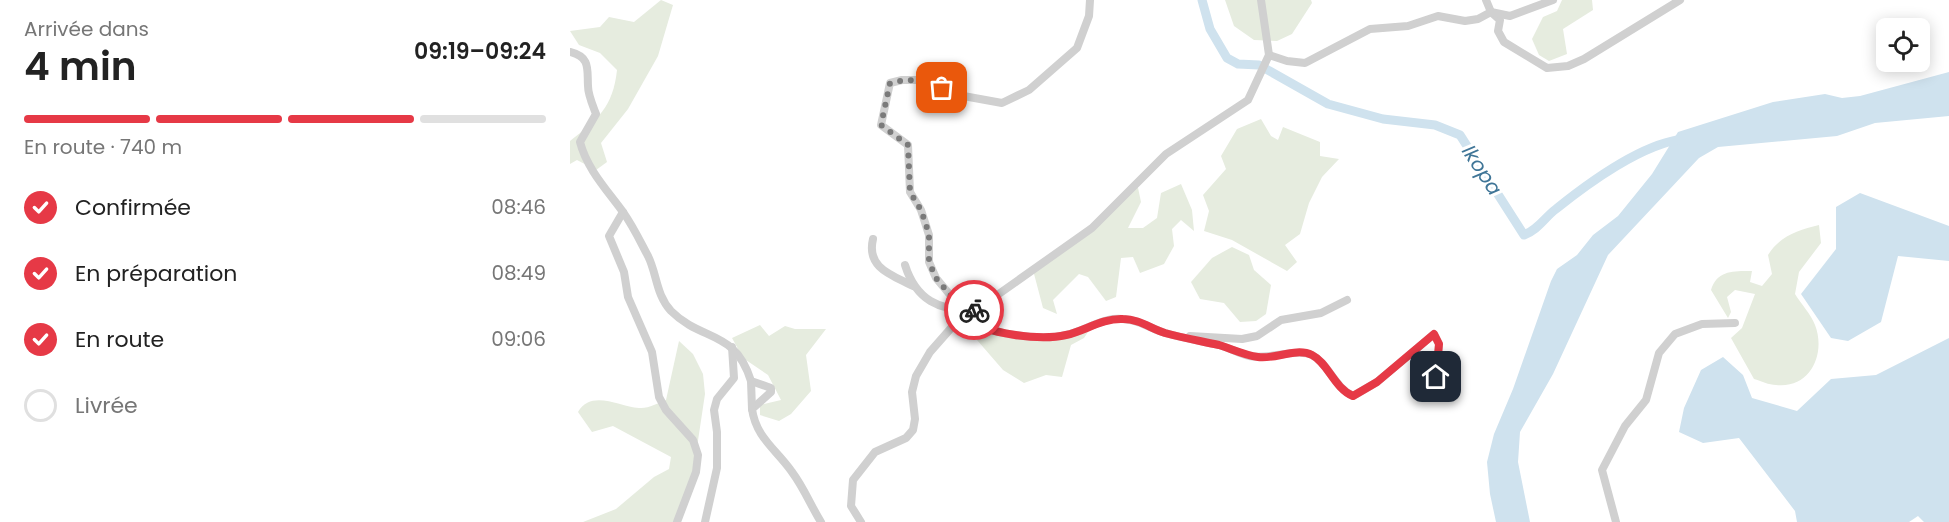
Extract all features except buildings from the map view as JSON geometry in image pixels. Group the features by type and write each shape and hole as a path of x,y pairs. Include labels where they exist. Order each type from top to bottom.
{"street":[{"path":"975,310 951,296 936,278 929,262 929,234 921,210 910,192 908,145 881,125 890,83 902,80 926,81 958,95 1002,103 1029,90 1077,48 1089,16 1090,0"},
{"path":"861,522 851,506 853,480 875,452 906,438 913,429 915,419 912,392 916,376 930,352 975,310 992,301 1049,256 1092,228 1166,154 1248,100 1265,68 1269,55 1261,0"},
{"path":"1486,0 1491,12 1500,20 1498,31 1504,42 1547,68 1568,66 1584,59 1680,0"},
{"path":"1269,55 1287,61 1305,63 1370,29 1408,26 1438,16 1465,21 1478,19 1491,12 1510,16 1553,0"},
{"path":"570,52 578,54 585,61 590,76 587,86 596,114 580,142 583,154 606,191 623,212 651,262 657,290 671,311 732,346 745,363 751,381 754,424 763,440 791,470 821,522"},
{"path":"623,212 609,236 624,272 628,297 651,352 659,397 666,410 693,440 698,455 696,472 677,522"},
{"path":"873,239 870,250 876,265 915,287 941,308 952,311 975,310"},
{"path":"905,265 915,287"},
{"path":"1183,337 1199,335 1242,339 1257,336 1281,320 1322,313 1347,300"},
{"path":"965,318 978,326 1010,334 1039,336 1065,336 1111,319 1124,319 1142,322 1164,333 1261,358 1295,354 1313,356 1332,379 1353,396 1377,382 1434,334 1439,344 1436,377"},
{"path":"1616,522 1602,471 1625,426 1646,400 1659,354 1675,334 1702,324 1735,323"},
{"path":"705,522 717,468 717,432 714,410 717,399 734,378 732,346"},
{"path":"751,381 771,388 771,392 752,409"}],"shaded area":[{"path":"661,0 673,5 658,56 628,109 601,143 607,162 596,170 577,160 570,164 570,141 596,119 608,103 617,70 600,53 579,45 570,31 600,27 609,17 634,22"},
{"path":"1225,0 1311,0 1312,3 1292,34 1277,41 1254,40 1234,26"},
{"path":"1562,0 1592,0 1593,10 1563,29 1567,54 1549,61 1539,55 1532,39 1543,17 1557,11"},
{"path":"1261,119 1271,136 1278,140 1283,127 1320,142 1320,156 1339,159 1322,177 1309,203 1300,234 1285,245 1297,262 1287,271 1232,240 1204,231 1209,211 1203,195 1226,169 1221,156 1237,129"},
{"path":"1137,183 1141,202 1128,228 1143,228 1157,218 1161,193 1181,184 1192,210 1194,231 1181,220 1172,229 1174,246 1164,264 1140,273 1133,257 1121,258 1116,297 1106,301 1088,277 1079,274 1053,300 1057,314 1043,308 1033,270 1086,236"},
{"path":"1819,225 1821,243 1799,272 1795,294 1813,321 1818,336 1817,357 1813,367 1807,375 1788,385 1773,385 1754,379 1731,338 1742,328 1755,294 1735,290 1727,297 1731,312 1728,318 1711,290 1722,275 1739,271 1752,271 1750,282 1762,286 1772,274 1768,255 1773,248 1790,235"},
{"path":"1232,247 1249,255 1254,270 1271,285 1266,314 1256,321 1240,322 1224,303 1200,299 1191,282 1212,258"},
{"path":"760,325 769,336 785,326 795,329 826,329 806,355 811,391 791,414 779,421 760,415 760,405 781,400 768,375 743,358 732,338"},
{"path":"964,325 979,329 1027,334 1090,329 1084,338 1071,345 1062,377 1046,375 1024,383 1003,370"},
{"path":"679,341 693,354 703,374 705,394 691,487 673,522 583,522 616,509 654,477 669,469 671,457 613,426 592,432 578,412 584,405 598,400 642,408 666,400"}],"water":[{"path":"1949,72 1949,116 1875,123 1837,136 1718,147 1699,158 1608,255 1553,374 1520,432 1518,462 1530,522 1496,522 1487,462 1494,434 1513,389 1551,281 1557,269 1577,255 1593,235 1618,216 1652,174 1678,132 1773,102 1825,94 1842,98 1860,96"},
{"path":"1860,193 1949,226 1949,261 1898,256 1881,322 1848,341 1831,338 1801,294 1836,249 1836,207"},
{"path":"1949,338 1949,522 1924,522 1918,516 1909,522 1797,522 1795,511 1739,438 1703,443 1679,432 1684,408 1701,370 1723,357 1743,375 1752,398 1797,411 1831,379 1876,375"}],"waterway":[{"name":"Ikopa","path":"1202,0 1210,29 1227,58 1238,64 1259,65 1328,104 1383,119 1435,125 1460,135 1524,235 1534,230 1552,212 1583,188 1616,166 1651,148 1684,139"}],"way so far":[{"path":"942,88 926,81 902,80 890,83 881,125 908,145 910,192 921,210 929,234 929,262 936,278 951,296 974,310"}],"route":[{"path":"974,310 965,318 978,326 1010,334 1065,336 1111,319 1124,319 1142,322 1164,333 1218,345 1261,358 1306,354 1313,356 1332,379 1353,396 1377,382 1434,334 1439,344 1436,377"}]}
